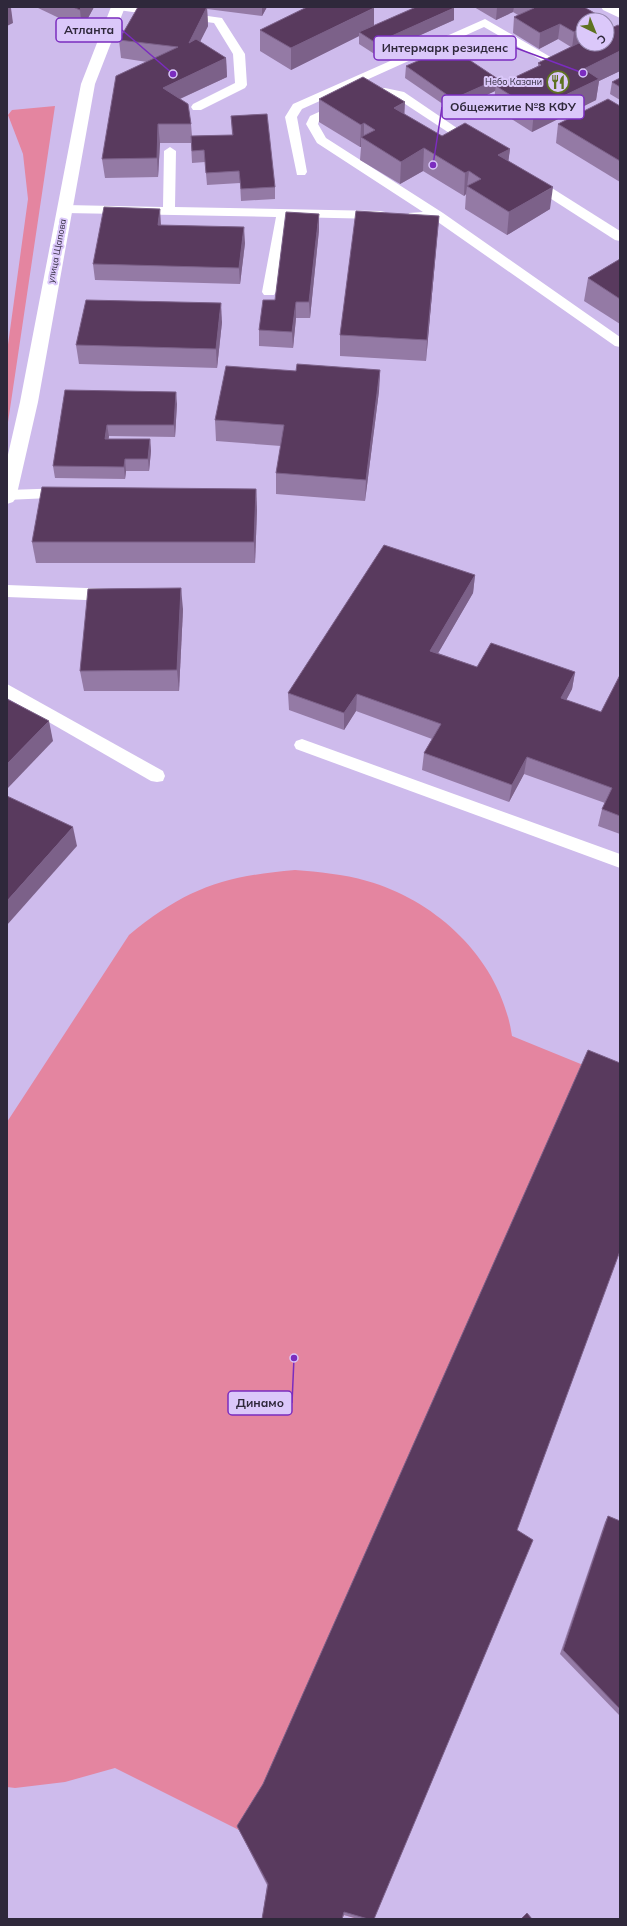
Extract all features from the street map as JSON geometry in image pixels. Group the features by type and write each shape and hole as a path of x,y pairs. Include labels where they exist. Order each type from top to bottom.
{"street":[{"name":"улица Щапова","path":"8,497 29,402 57,243 65,209 88,84 118,7"},
{"path":"608,7 620,14"}],"lane":[{"path":"118,7 218,20 238,54 242,85 197,107"},
{"path":"301,172 291,117 297,107 485,22 553,63 580,52"},
{"path":"487,151 400,95 385,92 369,92 314,119 312,124 321,140 438,216 620,343"},
{"path":"169,211 170,151"},
{"path":"520,173 620,238"},
{"path":"65,209 438,216"},
{"path":"269,292 283,213"},
{"path":"8,497 82,492"},
{"path":"7,591 131,595"},
{"path":"7,690 157,776"},
{"path":"302,746 620,861"}],"shaded area":[{"path":"55,106 7,429 7,352 28,199 23,154 8,115 12,110"},
{"path":"295,870 340,875 367,881 393,890 418,903 441,919 462,938 480,959 495,983 506,1009 512,1036 620,1080 620,1251 358,1919 344,1915 342,1919 269,1887 239,1830 115,1768 65,1782 15,1788 7,1787 7,1122 129,935 168,906 206,888 247,876"}],"building":[{"path":"73,7 81,7 80,10"},
{"path":"138,7 207,7 189,43 196,39 226,58 163,88 188,104 191,124 158,124 157,158 102,159 116,76 178,47 119,40"},
{"path":"307,7 374,8 291,48 260,30"},
{"path":"416,7 454,8 376,43 359,32"},
{"path":"533,7 584,7 593,12 575,12 574,32 560,24 540,33 514,17 534,8"},
{"path":"615,26 620,26 620,51 584,69 599,79 534,110 496,86 541,65 538,63 575,45 575,52 615,52"},
{"path":"450,47 498,79 453,99 406,66"},
{"path":"363,77 405,102 394,108 442,136 465,123 510,149 498,155 553,187 509,212 467,186 481,179 469,171 465,173 424,148 401,162 361,137 375,130 364,123 361,125 319,99"},
{"path":"620,78 620,87 612,82"},
{"path":"608,99 620,106 620,161 558,124"},
{"path":"267,114 275,187 241,189 239,171 206,173 204,150 192,151 191,136 233,135 231,116"},
{"path":"104,207 160,209 158,225 244,227 239,268 93,264"},
{"path":"356,211 439,216 427,340 340,335"},
{"path":"286,212 319,214 309,302 296,302 292,332 259,330 263,300 275,300"},
{"path":"620,259 620,299 588,278"},
{"path":"86,300 221,303 216,349 76,345"},
{"path":"297,364 380,370 366,480 276,473 284,425 215,420 226,366 296,371"},
{"path":"65,390 176,392 174,425 107,425 105,439 150,439 148,459 125,459 124,467 53,466"},
{"path":"42,487 256,489 254,542 32,542"},
{"path":"384,545 475,575 430,651 477,667 491,643 575,672 561,698 601,712 620,675 620,816 602,809 612,788 527,757 512,785 424,753 441,724 357,694 344,713 288,693"},
{"path":"181,588 177,670 80,671 88,589"},
{"path":"7,699 49,721 7,764"},
{"path":"7,796 73,827 7,901"},
{"path":"588,1050 620,1063 620,1251 517,1530 533,1540 374,1919 368,1919 344,1912 342,1919 262,1919 268,1884 237,1826 263,1784"},
{"path":"608,1516 620,1521 620,1709 563,1650"},
{"path":"527,1913 532,1919 521,1919"}],"place":[{"name":"Интермарк резиденс","path":"583,73"},
{"name":"Атланта","path":"173,74"},
{"name":"Небо Казани","path":"558,82"},
{"name":"Общежитие №8 КФУ","path":"433,165"},
{"name":"Динамо","path":"294,1358"}]}
